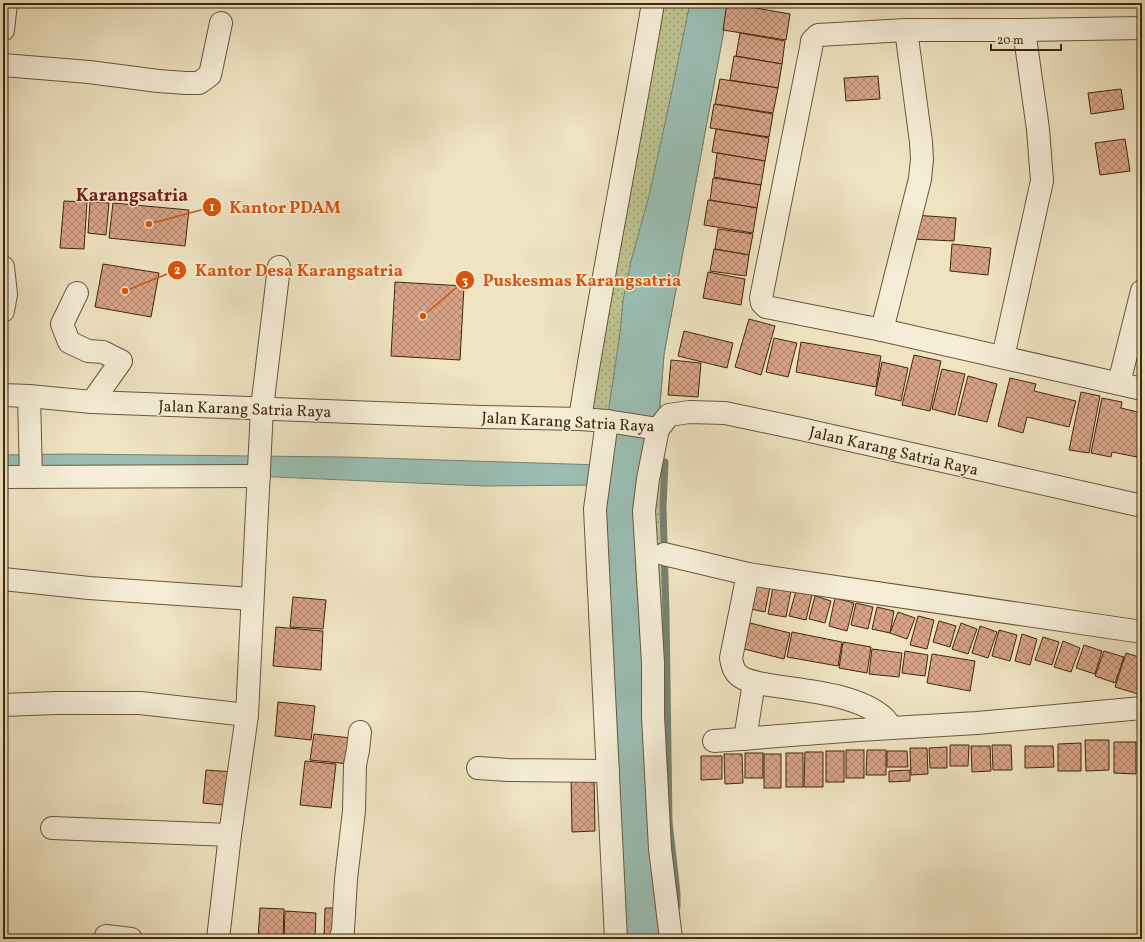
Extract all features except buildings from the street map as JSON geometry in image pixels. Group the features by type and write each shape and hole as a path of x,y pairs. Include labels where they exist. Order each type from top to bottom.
{"street":[{"path":"580,419 590,349 640,85 653,3"},
{"path":"3,65 88,72 158,81 199,83 210,75 220,23"},
{"path":"1142,28 906,30 818,35 812,41 761,298 762,303 766,307 882,330 1142,389"},
{"path":"882,330 920,179 922,160 921,142 906,30"},
{"path":"1003,357 1042,181 1038,129 1024,30"},
{"path":"3,266 6,294 3,311"},
{"path":"218,939 230,835 247,715 262,408 279,267"},
{"path":"1118,383 1142,291"},
{"path":"76,293 62,324 69,342 88,350 103,352 122,361 92,402"},
{"name":"Jalan Karang Satria Raya","path":"3,395 92,402 481,417 580,419 607,421 658,429 669,416 689,412 725,413 1142,506"},
{"path":"29,396 31,477"},
{"path":"607,421 596,509 616,939"},
{"path":"658,429 648,479 644,511 653,663 653,716 660,849 671,939"},
{"path":"3,477 259,476"},
{"path":"664,554 748,574 1142,632"},
{"path":"748,574 731,658 733,668 739,676 754,682 843,697 865,706 877,713 884,718 892,728"},
{"path":"3,579 89,588 252,599"},
{"path":"745,739 754,682"},
{"path":"3,705 55,703 140,703 247,715"},
{"path":"714,741 977,723 1142,708"},
{"path":"340,939 343,931 346,879 354,811 355,765 360,732"},
{"path":"478,768 608,772"},
{"path":"52,828 230,835"},
{"path":"106,936 131,939"}],"green space":[{"path":"653,3 729,3 664,354 658,429 580,419"},
{"path":"658,429 665,462 663,507 669,822 677,893 678,939 671,939 644,511"}],"water":[{"path":"690,3 729,3 664,354 658,429 648,479 671,939 616,939 598,485 484,486 252,476 3,477 3,455 69,454 345,457 601,465 620,333 623,301 631,261 649,196"}],"waterway":[{"path":"665,462 663,507 669,822 677,893 677,907"}],"place":[{"name":"Kantor PDAM","path":"149,224"},
{"name":"Kantor Desa Karangsatria","path":"125,291"},
{"name":"Puskesmas Karangsatria","path":"423,316"}],"district":[{"name":"Karangsatria","path":"132,195"}]}
